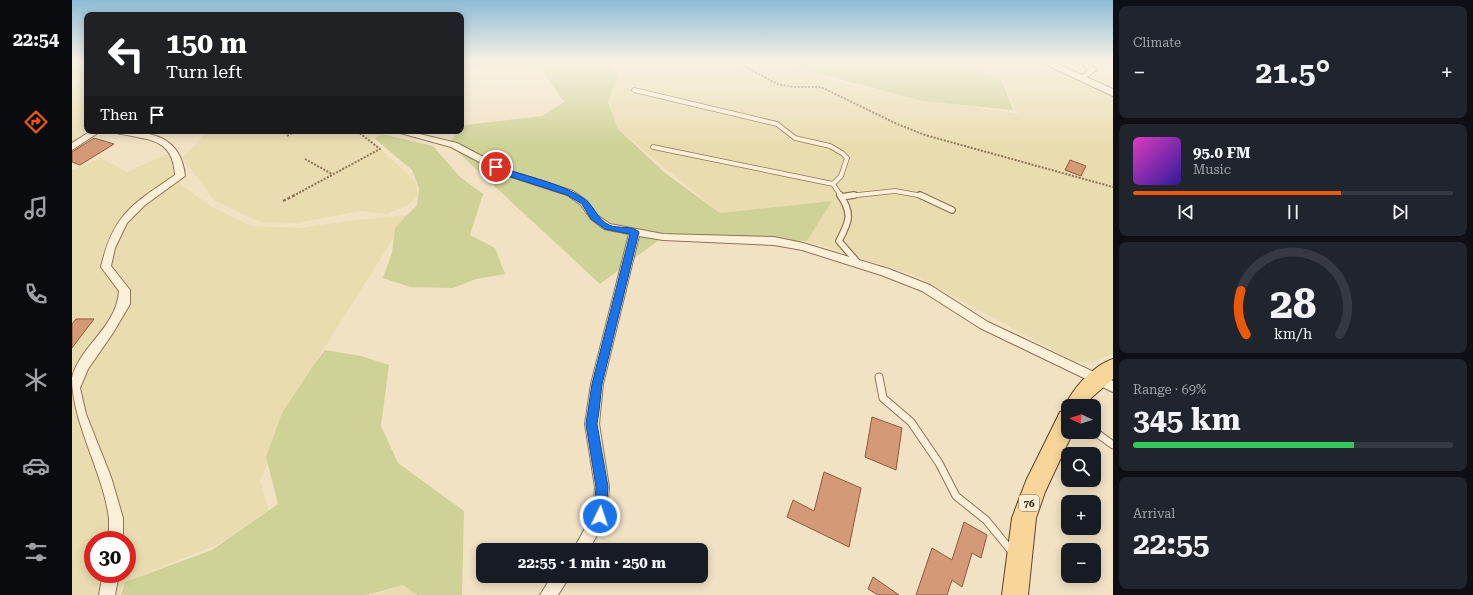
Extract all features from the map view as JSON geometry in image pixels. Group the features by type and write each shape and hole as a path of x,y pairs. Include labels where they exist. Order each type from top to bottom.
{"main road":[{"path":"1080,399 1084,392 1106,383 1113,366"},
{"name":"76","path":"1018,592 1018,559 1024,518 1034,489 1061,433"}],"street":[{"path":"72,148 93,134"},
{"path":"116,531 116,518 104,478 80,414 74,388 83,366 109,330 124,304 125,290 106,266 109,250 122,220 136,205 180,176 180,163 174,150 165,142 132,134"},
{"path":"409,134 454,145 505,172 570,193 584,203 594,217 607,227 663,237 774,241 803,247 858,263 926,288 984,325 1106,383"},
{"path":"585,543 600,516 602,487 592,424 597,384 635,232"},
{"path":"107,595 109,583"},
{"path":"548,595 557,583"}],"lane":[{"path":"634,90 777,124 794,137 830,146 841,151 847,158 841,176 833,184"},
{"path":"653,147 833,184 849,209 850,220 839,241 858,263"},
{"path":"841,197 872,192 902,192 926,197 952,210"},
{"path":"878,377 883,398 911,422 939,463 956,496 986,520 1018,559"},
{"path":"1101,436 1113,445"}],"path":[{"path":"827,90 897,124 925,135 1113,187"},
{"path":"282,201 380,149 362,134"},
{"path":"305,159 332,175"}],"shaded area":[{"path":"72,90 84,90 84,134 88,134 72,143"},
{"path":"613,90 877,90 938,102 1018,114 1007,90 1096,90 1113,97 1113,354 1090,363 1073,361 914,275 807,241 832,201 720,213 618,129 608,103"},
{"path":"205,134 381,134 371,140 416,182 418,196 410,204 387,214 360,211 297,223 260,222 215,201 182,158"},
{"path":"171,152 181,184 210,206 251,226 300,228 347,221 408,215 313,366 260,481 269,510 219,544 136,578 136,531 84,531 84,583 125,583 119,595 72,595 72,170 101,158 127,172"},
{"path":"403,585 417,595 373,595"}],"green space":[{"path":"556,90 613,90 608,103 618,129 665,173 720,213 832,201 807,241 663,237 600,284 448,143 456,134 464,134 465,125 542,116 564,102"},
{"path":"880,90 1005,90 1013,110 923,101"},
{"path":"382,134 433,146 460,177 483,194 470,235 495,248 505,274 476,279 453,288 410,287 383,278 392,253 395,228 417,205 419,188 412,170 374,138"},
{"path":"325,350 361,356 389,365 381,426 398,463 464,511 462,595 417,595 403,585 367,595 121,595 125,583 136,583 136,578 212,550 278,504 266,457 282,413"}],"building":[{"path":"94,138 114,144 80,165 72,162 72,152"},
{"path":"1070,160 1086,166 1081,176 1065,170"},
{"path":"76,319 94,319 72,348 72,324"},
{"path":"872,417 902,428 896,470 865,457"},
{"path":"824,472 861,488 849,547 787,517 793,500 814,511"},
{"path":"964,522 987,535 981,558 972,553 962,587 952,580 947,595 916,595 932,548 952,560"},
{"path":"873,577 899,595 878,595 868,589"}],"route":[{"path":"496,167 505,172 570,193 584,203 594,217 607,227 635,232 631,240 597,384 592,424 602,487 600,516"}]}
